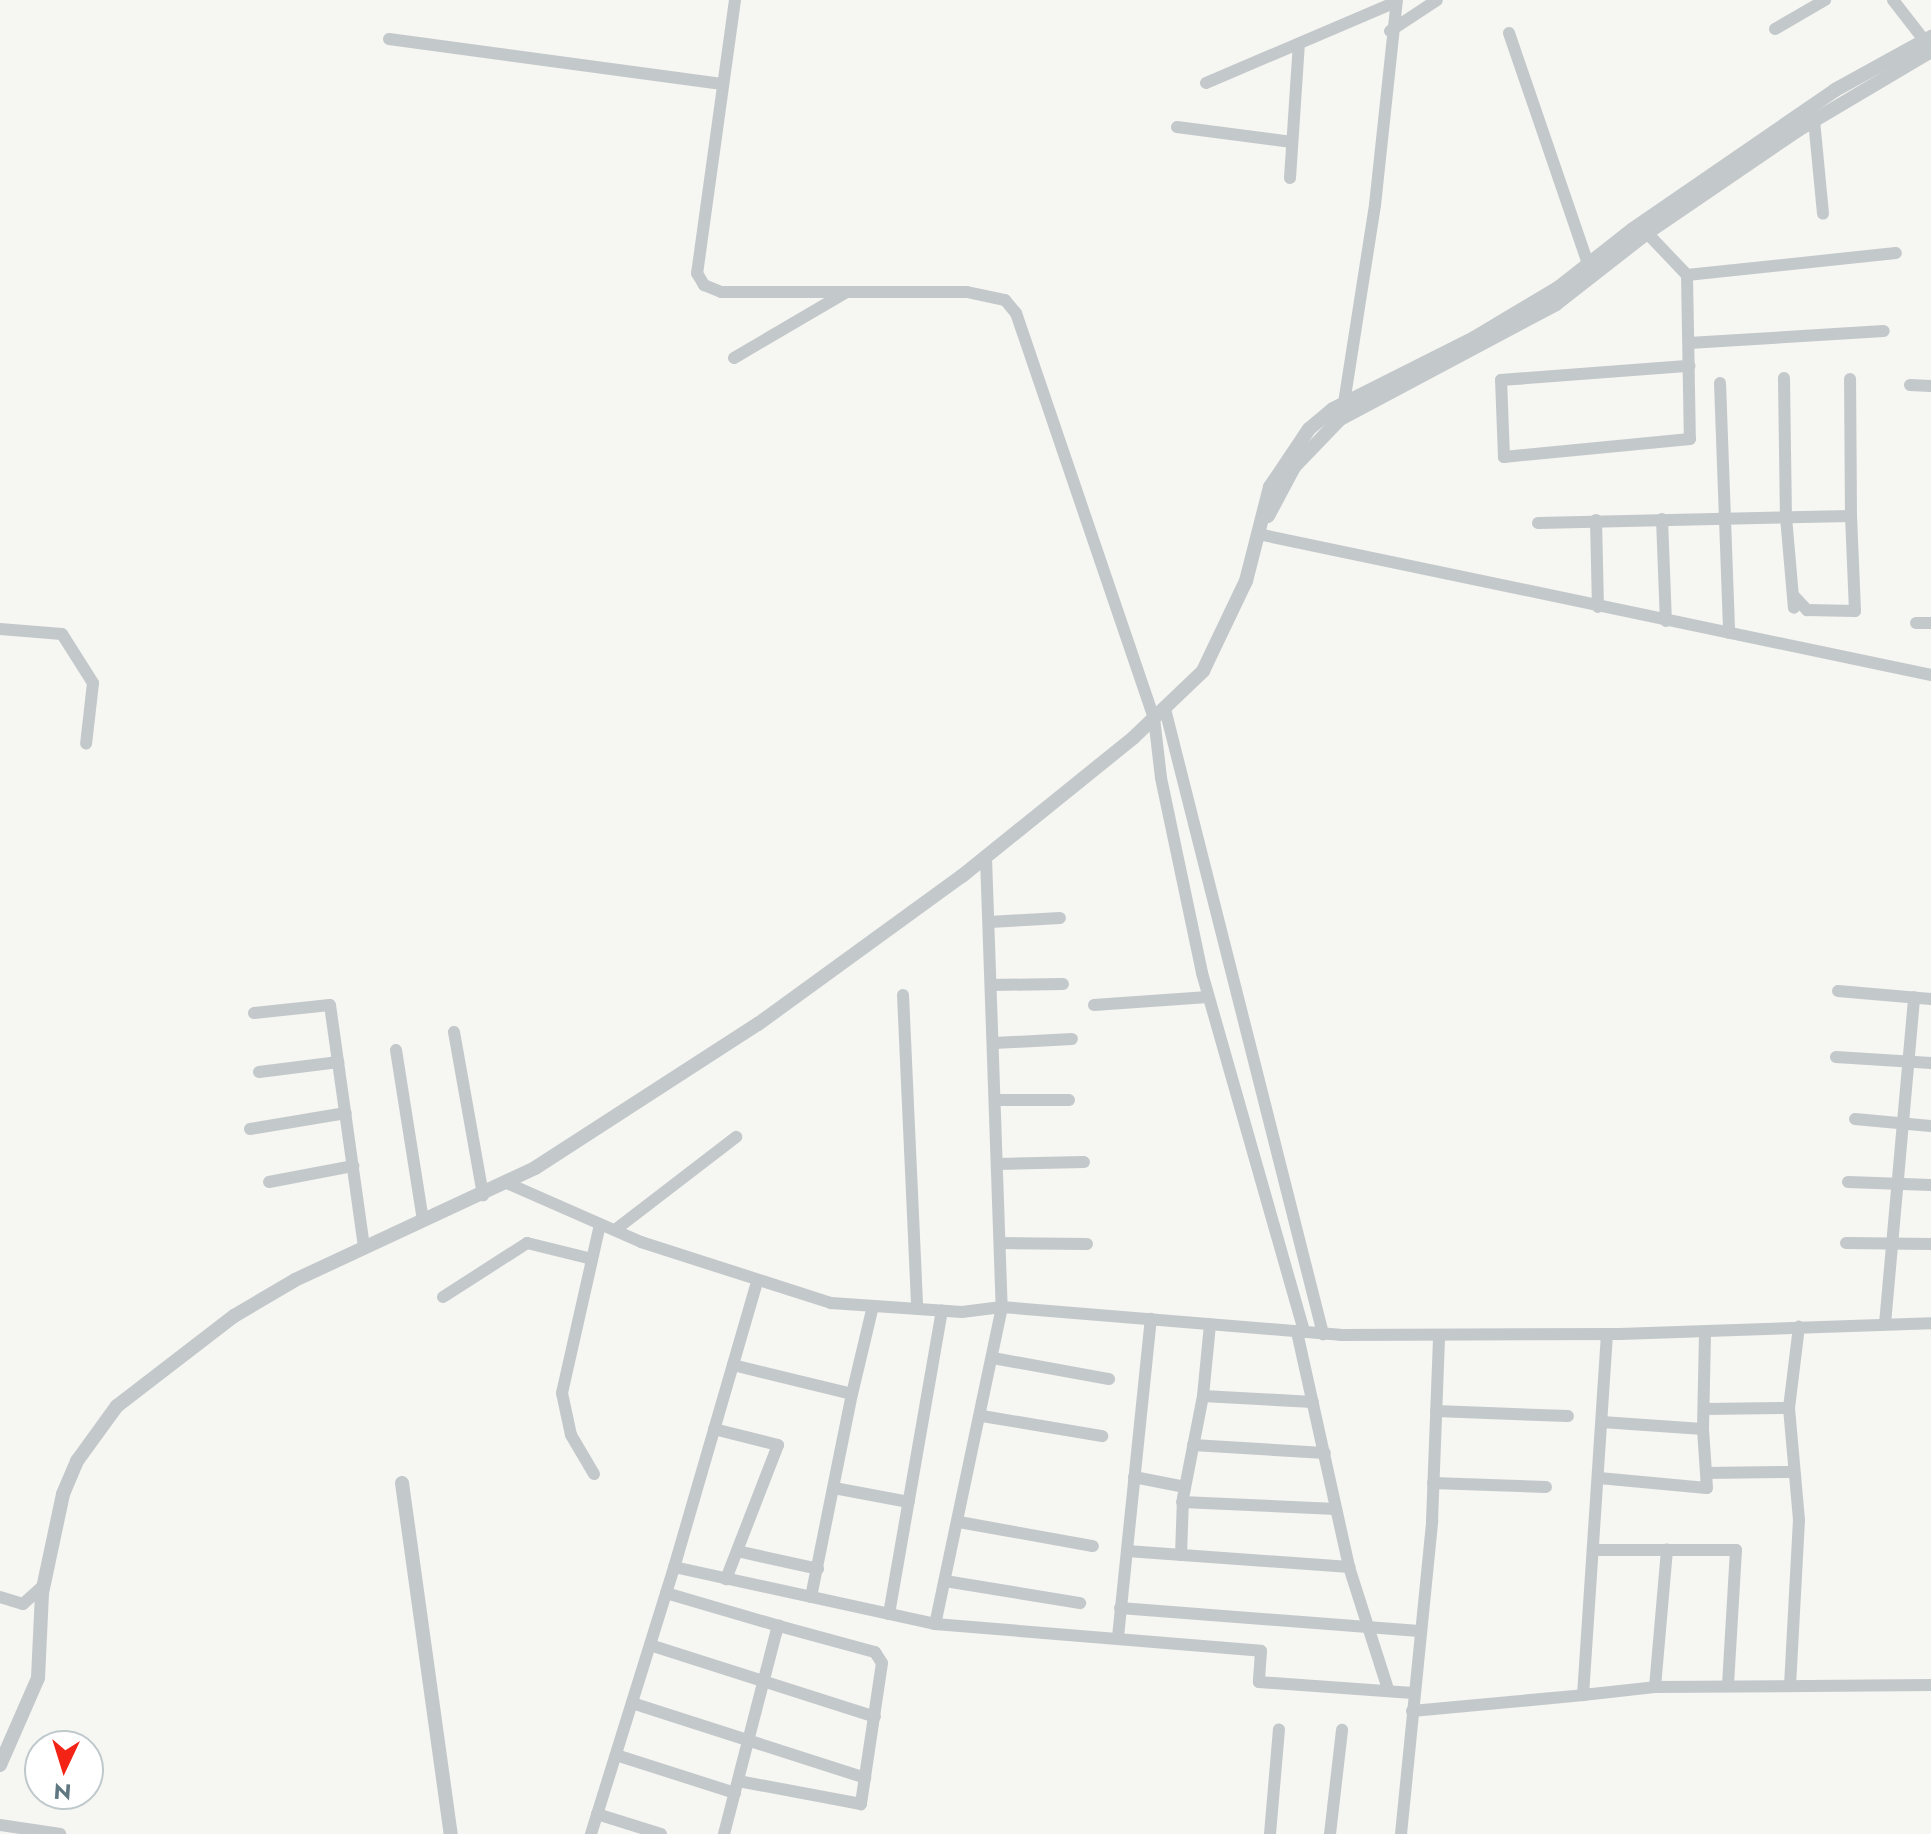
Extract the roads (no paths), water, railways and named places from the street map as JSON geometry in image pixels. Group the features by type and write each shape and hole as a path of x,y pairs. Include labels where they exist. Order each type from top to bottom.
{"street":[{"path":"735,0 694,262 704,285 721,292 984,294 1005,300 1016,313 1160,714 1323,1334"},
{"path":"1390,31 1437,0"},
{"path":"1775,29 1825,0"},
{"path":"1893,0 1929,43"},
{"path":"1348,408 1375,205 1390,31 1396,1"},
{"path":"1206,83 1396,1"},
{"path":"1509,33 1588,264"},
{"path":"389,39 722,84"},
{"path":"1348,408 1527,321 1627,242 1835,90 1929,43"},
{"path":"0,1765 38,1678 44,1585 63,1494 77,1461 117,1406 234,1316 364,1247 509,1184 768,1018 986,858 1160,714 1203,671 1229,625 1270,487 1291,449 1348,408 1474,338 1588,264 1647,233 1929,43"},
{"path":"1290,178 1299,44"},
{"path":"1814,120 1823,214"},
{"path":"1177,127 1292,142"},
{"path":"1647,233 1687,275 1689,343 1690,439 1504,457 1501,380 1689,366"},
{"path":"1687,275 1896,253"},
{"path":"734,358 847,292"},
{"path":"1689,343 1884,331"},
{"path":"1784,378 1786,517 1794,608"},
{"path":"1793,595 1807,610 1855,611 1850,379"},
{"path":"1720,383 1729,633"},
{"path":"1910,385 1931,386"},
{"path":"1538,523 1851,516"},
{"path":"1662,519 1666,621"},
{"path":"1596,520 1598,607"},
{"path":"1258,534 1931,675"},
{"path":"1916,623 1931,623"},
{"path":"0,629 62,634 93,683 86,744"},
{"path":"1160,714 1161,778 1208,997 1300,1332 1349,1567 1388,1689"},
{"path":"935,1624 982,1416 1002,1307 986,858"},
{"path":"989,922 1060,918"},
{"path":"991,985 1063,984"},
{"path":"1838,991 1931,999"},
{"path":"903,995 917,1309"},
{"path":"1094,1005 1208,997"},
{"path":"1885,1324 1914,997"},
{"path":"254,1013 330,1005 364,1247"},
{"path":"454,1032 483,1195"},
{"path":"994,1043 1072,1039"},
{"path":"396,1050 423,1221"},
{"path":"1836,1057 1931,1063"},
{"path":"259,1072 338,1062"},
{"path":"997,1100 1069,1100"},
{"path":"250,1129 346,1113"},
{"path":"1855,1119 1931,1126"},
{"path":"615,1230 736,1137"},
{"path":"999,1164 1084,1162"},
{"path":"269,1182 353,1166"},
{"path":"1848,1182 1931,1185"},
{"path":"509,1184 615,1230 757,1282 831,1303 942,1311 1002,1307 1323,1334 1607,1334 1931,1323"},
{"path":"594,1474 571,1435 562,1393 600,1224"},
{"path":"443,1297 527,1243 592,1259"},
{"path":"1001,1243 1087,1244"},
{"path":"1846,1243 1931,1244"},
{"path":"591,1834 674,1567 757,1282"},
{"path":"811,1597 873,1306"},
{"path":"889,1614 942,1311"},
{"path":"1118,1637 1151,1319"},
{"path":"1181,1555 1182,1502 1203,1396 1210,1324"},
{"path":"1790,1686 1799,1520 1789,1408 1799,1327"},
{"path":"1599,1478 1707,1488 1703,1429 1705,1331"},
{"path":"1583,1695 1607,1334"},
{"path":"1401,1834 1433,1483 1439,1335"},
{"path":"993,1358 1109,1379"},
{"path":"733,1365 852,1394"},
{"path":"1203,1396 1313,1402"},
{"path":"1704,1409 1789,1408"},
{"path":"1436,1411 1568,1416"},
{"path":"982,1416 1102,1436"},
{"path":"1602,1422 1703,1429"},
{"path":"714,1429 778,1445 726,1579"},
{"path":"1193,1445 1325,1453"},
{"path":"1706,1473 1793,1472"},
{"path":"1134,1477 1185,1487"},
{"path":"402,1483 451,1834"},
{"path":"1433,1483 1546,1487"},
{"path":"834,1488 909,1502"},
{"path":"1182,1502 1336,1509"},
{"path":"959,1522 1093,1546"},
{"path":"1595,1550 1736,1550 1728,1686"},
{"path":"1655,1687 1667,1550"},
{"path":"737,1551 818,1569"},
{"path":"1127,1551 1349,1567"},
{"path":"674,1567 935,1624 1261,1651 1259,1682 1413,1693"},
{"path":"945,1581 1080,1603"},
{"path":"0,1597 23,1604 44,1585"},
{"path":"616,1755 736,1787 861,1804 882,1663 875,1652 666,1593"},
{"path":"1120,1608 1419,1631"},
{"path":"724,1834 779,1626"},
{"path":"650,1645 875,1717"},
{"path":"1412,1711 1655,1687 1931,1685"},
{"path":"632,1703 865,1778"},
{"path":"1270,1834 1279,1729"},
{"path":"1330,1834 1342,1730"},
{"path":"597,1814 661,1834"},
{"path":"0,1825 60,1834"}]}
